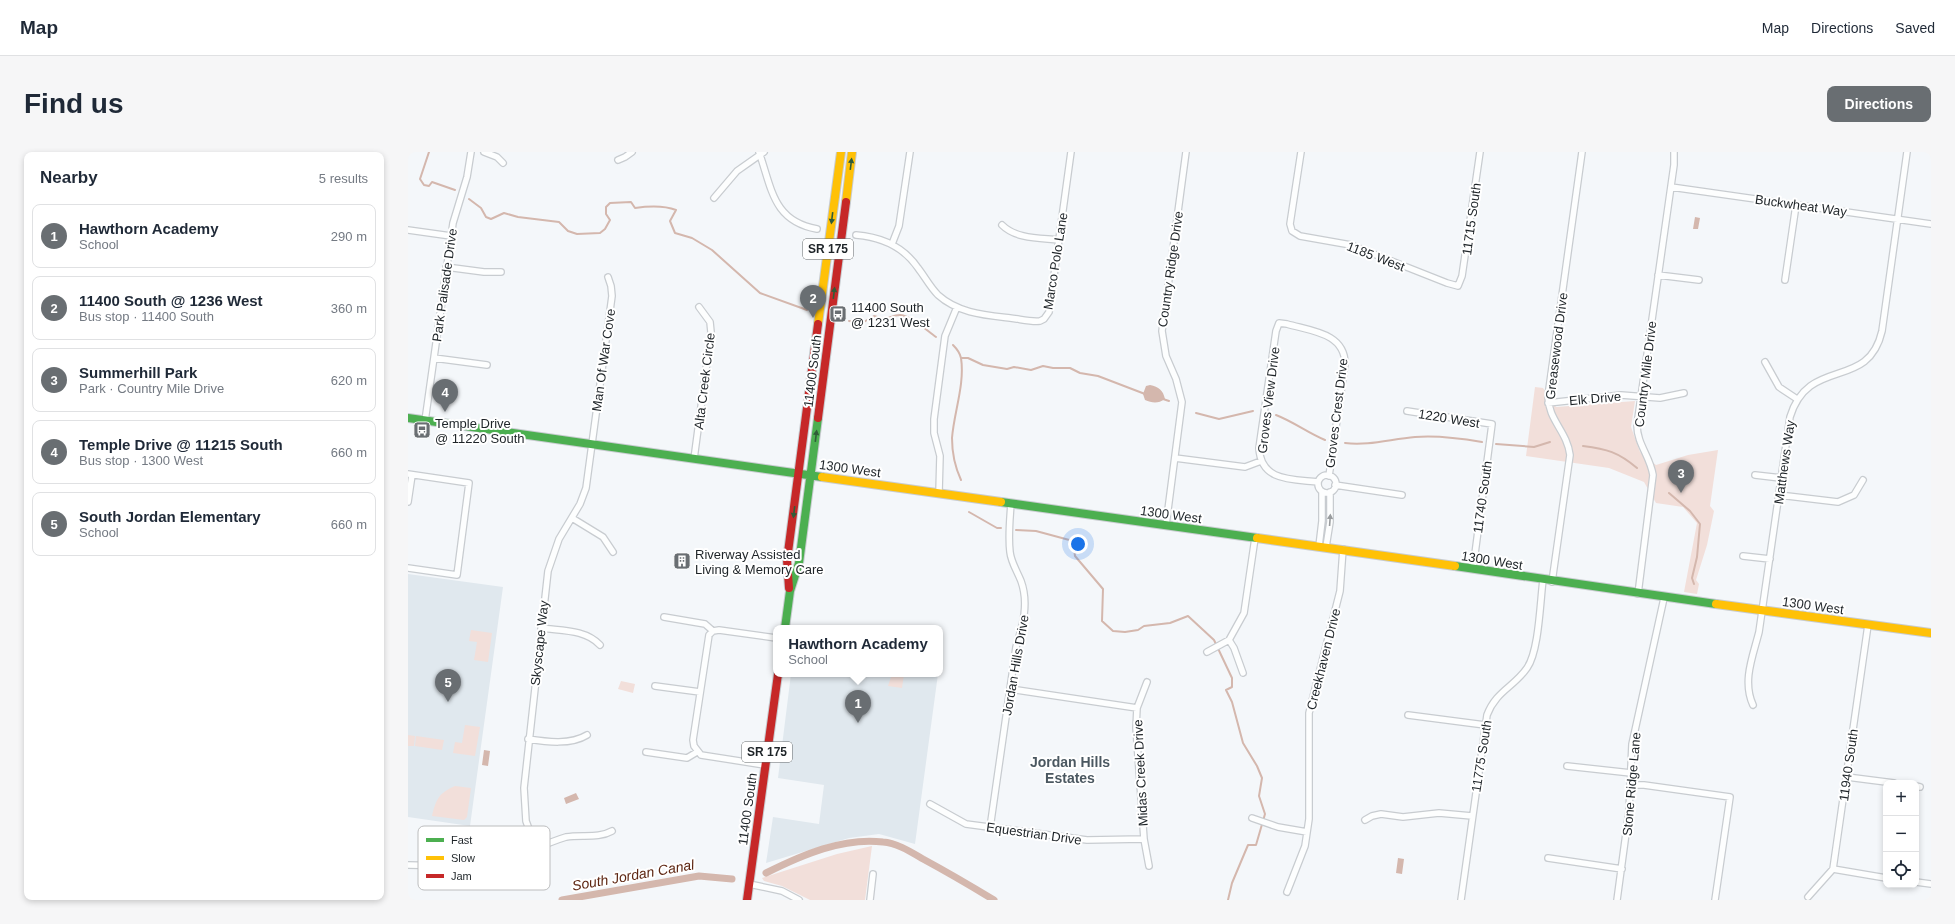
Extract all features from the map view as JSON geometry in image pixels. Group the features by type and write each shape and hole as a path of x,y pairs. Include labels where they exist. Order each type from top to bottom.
{"street":[{"name":"Park Palisade Drive","path":"425,421 451,236 455,214 467,177 471,152"},
{"path":"484,152 494,155 503,163"},
{"path":"618,160 626,157 632,152"},
{"name":"11400 South","path":"790,591 787,560 841,152"},
{"name":"11400 South","path":"784,625 790,591 799,563 852,152"},
{"path":"892,244 899,226 910,152"},
{"name":"Marco Polo Lane","path":"856,235 874,237 892,244 910,258 939,295 957,307 979,314 1036,322 1044,319 1048,312 1071,152"},
{"name":"Country Ridge Drive","path":"1166,525 1182,402 1176,379 1166,356 1162,331 1186,152"},
{"name":"1185 West","path":"1301,152 1290,224 1292,231 1300,236 1351,245 1447,284 1458,286"},
{"name":"11715 South","path":"1458,286 1462,276 1480,152"},
{"name":"Greasewood Drive","path":"1552,582 1570,455 1566,438 1552,417 1548,403 1582,152"},
{"name":"Country Mile Drive","path":"1638,594 1653,475 1652,465 1639,441 1637,433 1671,187 1674,152"},
{"name":"Matthews Way","path":"1753,705 1749,696 1748,686 1753,651 1759,632 1790,417 1797,399 1806,388 1818,380 1857,367 1868,359 1876,349 1882,331 1907,152"},
{"path":"714,198 737,171 761,153 777,202 782,211 796,224 817,230"},
{"name":"Buckwheat Way","path":"1671,187 1931,224"},
{"path":"1785,280 1796,204"},
{"path":"1002,225 1017,235 1058,240"},
{"path":"408,230 451,236"},
{"path":"446,267 484,272 501,272"},
{"path":"1658,275 1699,280"},
{"name":"Man Of War Cove","path":"592,444 612,296 608,277"},
{"name":"Alta Creek Circle","path":"694,459 711,332 710,322 699,307"},
{"path":"939,492 940,456 934,433 934,419 945,336 957,307"},
{"name":"Groves View Drive","path":"1279,324 1276,331 1259,448 1261,461 1265,468 1276,476 1318,482"},
{"name":"Groves Crest Drive","path":"1279,324 1287,324 1331,338 1339,343 1344,353 1345,364 1329,476"},
{"path":"434,358 487,365"},
{"path":"1765,362 1779,387 1797,399"},
{"name":"Elk Drive","path":"1548,403 1612,395 1660,398 1684,393"},
{"name":"1220 West","path":"1407,411 1492,424"},
{"name":"1300 West","path":"408,418 939,492 1255,538 1343,549 1664,598 1931,634"},
{"name":"11740 South","path":"1473,569 1492,424"},
{"name":"Skyscape Way","path":"528,826 524,807 524,788 528,739 548,571 559,539 572,518 586,488 592,444"},
{"path":"1175,458 1245,467 1261,461"},
{"path":"408,502 410,475 469,483 457,574 408,568"},
{"path":"1755,475 1781,478"},
{"path":"1322,547 1322,492 1319,488 1318,482 1323,476 1329,476 1334,480 1335,485"},
{"path":"1779,495 1838,502 1854,495 1864,480"},
{"path":"1322,547 1330,522 1330,492 1335,485"},
{"path":"1335,485 1402,495"},
{"path":"1322,492 1330,492"},
{"name":"Jordan Hills Drive","path":"990,828 1016,647 1024,621 1025,602 1022,582 1010,554 1011,503"},
{"path":"572,518 603,537 613,552"},
{"path":"1206,652 1229,640 1244,613 1255,538"},
{"name":"Creekhaven Drive","path":"1287,892 1305,846 1309,819 1309,713 1340,590 1343,549"},
{"path":"1744,556 1770,559"},
{"name":"11775 South","path":"1461,900 1485,725 1490,706 1495,698 1522,674 1532,659 1544,580"},
{"name":"Stone Ridge Lane","path":"1617,900 1630,811 1632,744 1664,598"},
{"path":"664,617 705,624 713,631"},
{"name":"11940 South","path":"1833,869 1868,625"},
{"path":"541,628 586,634 594,638 600,645"},
{"path":"766,765 701,755 697,752 693,740 707,639 713,631 719,630 773,638"},
{"path":"1229,640 1234,648 1243,673"},
{"name":"11400 South","path":"747,900 778,677"},
{"name":"Midas Creek Drive","path":"1147,682 1137,708 1137,750 1144,839 1149,866"},
{"path":"655,686 700,692"},
{"path":"1010,689 1137,708"},
{"path":"1408,715 1485,725"},
{"path":"528,739 571,742 579,740 587,735"},
{"path":"646,752 687,758 697,752"},
{"path":"1567,766 1631,773"},
{"path":"1847,776 1883,781"},
{"path":"1631,785 1644,785 1730,797 1715,900"},
{"name":"Equestrian Drive","path":"930,804 966,824 990,828 1087,840 1144,839"},
{"path":"1365,820 1372,816 1381,814 1403,817 1440,813 1472,816"},
{"path":"1252,818 1278,827 1307,832"},
{"path":"550,843 566,837 577,835 597,836 612,831"},
{"path":"1548,858 1622,868"},
{"path":"408,865 418,866"},
{"path":"1808,897 1833,869 1883,877"},
{"path":"870,900 873,874"},
{"path":"1919,882 1931,884"},
{"path":"749,884 782,891 799,900"}],"shaded area":[{"path":"1695,217 1700,218 1698,229 1693,229"},
{"path":"1150,385 1160,389 1165,399 1160,402 1150,402 1145,400 1143,394 1146,386"},
{"path":"1535,387 1543,388 1556,407 1635,401 1631,427 1640,452 1656,465 1688,455 1718,450 1710,506 1714,511 1707,545 1696,580 1699,584 1697,594 1684,592 1697,523 1683,507 1656,503 1644,482 1609,468 1526,456"},
{"path":"408,574 503,587 470,826 408,817"},
{"path":"471,630 492,633 488,662 474,660 477,642 469,641"},
{"path":"791,677 938,677 915,844 879,834 849,838 766,863 773,817 819,824 824,785 778,778"},
{"path":"891,677 904,677 902,688 888,686"},
{"path":"621,681 635,684 633,693 618,689"},
{"path":"465,725 480,727 475,756 453,753 455,742 462,743"},
{"path":"408,735 415,736 414,746 408,746"},
{"path":"416,736 444,740 442,750 415,746"},
{"path":"484,750 490,751 488,766 482,765"},
{"path":"455,786 471,788 467,817 464,820 432,816 439,797 445,791"},
{"path":"576,793 579,799 566,804 564,798"},
{"path":"872,846 865,900 810,900 782,886 764,881 762,878 837,854"},
{"path":"1398,858 1404,859 1402,874 1396,873"}],"waterway":[{"path":"429,152 420,179 424,185 429,186 432,182 455,190"},
{"path":"469,199 481,208 486,217 491,219 504,213 518,217 559,222 568,231 577,234 600,233 605,229 610,220 606,214 606,207 610,203 631,202 635,208 656,206 676,210 670,221 675,233 692,238 712,250 760,293 807,310"},
{"path":"849,321 862,323 874,316 886,318 900,315 914,321 936,337"},
{"path":"953,345 960,354 962,368 962,378 952,438 954,460 961,480"},
{"path":"961,358 968,358 983,365 1007,369 1014,367 1031,370 1043,366 1053,368 1070,368 1080,373 1098,376 1145,394"},
{"path":"1163,399 1169,401"},
{"path":"1196,413 1219,419 1253,411"},
{"path":"1276,415 1325,440"},
{"path":"1345,443 1362,444 1432,436 1482,442"},
{"path":"1496,444 1534,447 1550,442"},
{"path":"1583,446 1599,448 1612,452 1624,458 1637,468"},
{"path":"1669,493 1690,511 1700,524 1697,557 1692,578 1694,584"},
{"path":"969,512 997,528 1001,528"},
{"path":"1016,530 1036,531 1073,541 1075,556 1103,589 1102,621 1113,631 1125,632 1138,630 1144,626 1170,623 1188,616 1214,640 1232,678 1232,687 1226,690 1232,702 1243,743 1257,766 1262,778 1259,796 1265,814 1256,845 1248,845 1232,883 1228,900"},
{"name":"South Jordan Canal","path":"766,873 808,854 838,845 853,842 883,842 899,846 909,851 994,900"},
{"name":"South Jordan Canal","path":"562,900 699,876 732,879"}],"traffic: fast":[{"path":"408,418 822,477"},
{"path":"785,625 790,591 799,563 818,418"},
{"path":"1001,502 1257,538"},
{"path":"1455,566 1716,604"}],"traffic: slow":[{"path":"818,324 841,152"},
{"path":"846,202 852,152"},
{"path":"822,477 1001,502"},
{"path":"1257,538 1455,566"},
{"path":"1716,604 1931,633"}],"traffic: jam":[{"path":"818,418 846,202"},
{"path":"789,588 787,560 818,324"},
{"path":"747,900 778,677"}],"place":[{"name":"11400 South @ 1231 West","path":"838,314"},
{"name":"11400 South @ 1236 West","path":"813,318"},
{"name":"Temple Drive @ 11215 South","path":"445,412"},
{"name":"Temple Drive @ 11220 South","path":"422,430"},
{"name":"Summerhill Park","path":"1681,493"},
{"name":"Riverway Assisted Living & Memory Care","path":"682,561"},
{"name":"South Jordan Elementary","path":"448,702"},
{"name":"Hawthorn Academy","path":"858,723"}],"district":[{"name":"Jordan Hills Estates","path":"1070,770"}]}
